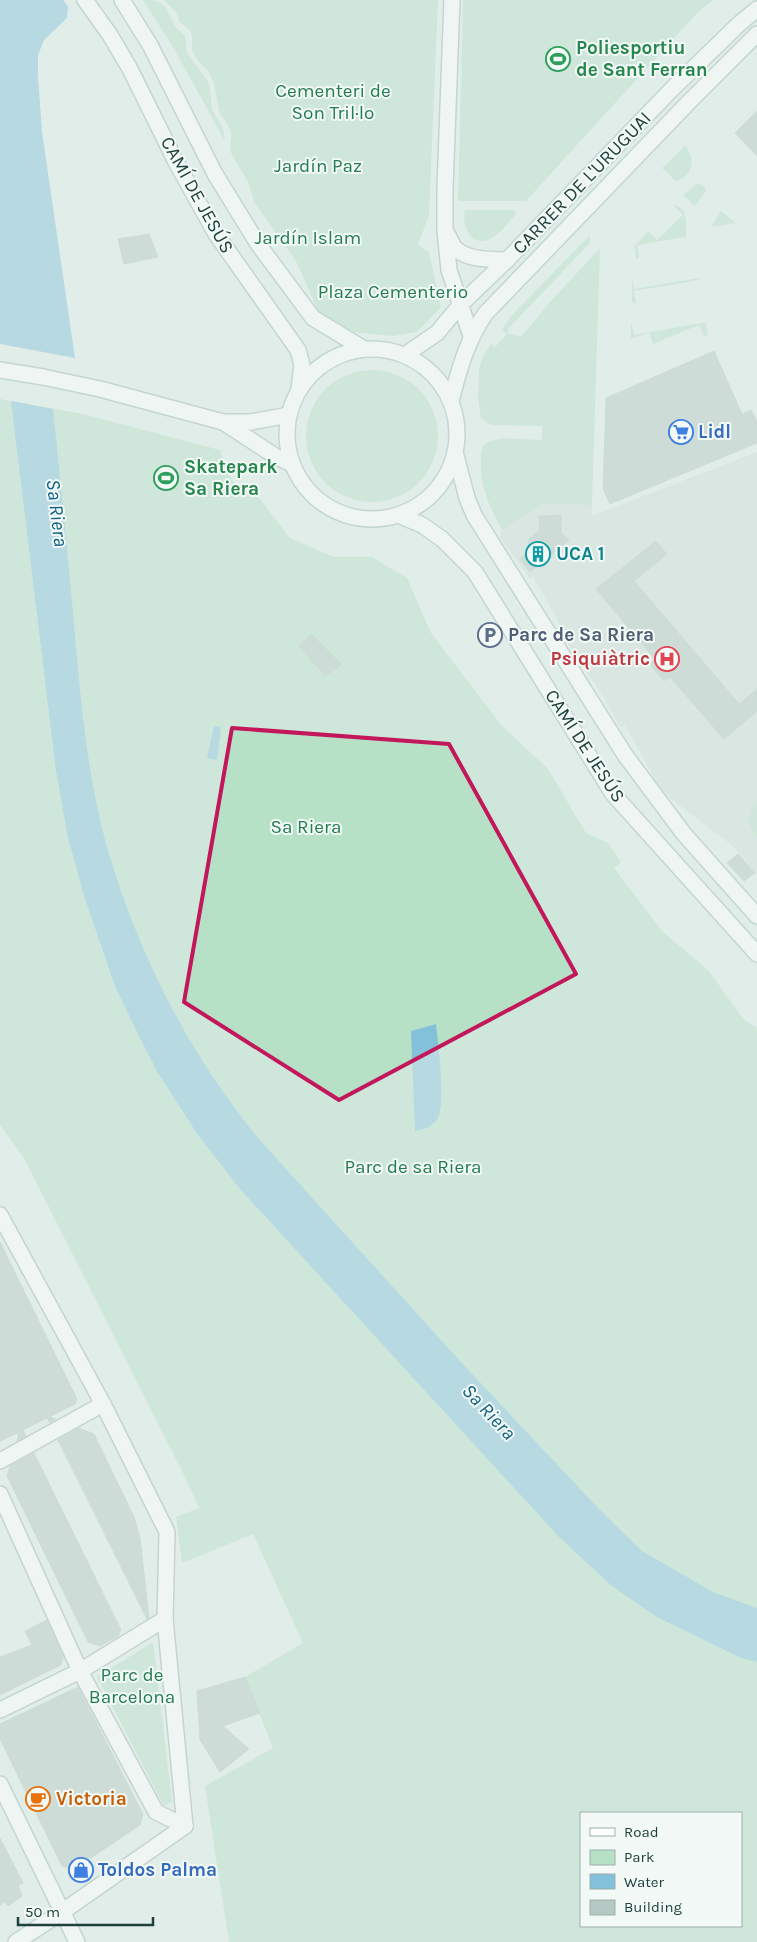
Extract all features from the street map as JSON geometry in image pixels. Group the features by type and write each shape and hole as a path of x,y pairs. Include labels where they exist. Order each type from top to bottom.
{"street":[{"name":"CAMÍ DE JESÚS","path":"85,0 110,35 130,69 176,162 216,234 298,350 302,365 299,389"},
{"name":"CAMÍ DE JESÚS","path":"122,0 150,45 215,174 258,244 313,318 364,349"},
{"path":"452,0 445,230 449,270 471,336"},
{"name":"CARRER DE L'URUGUAI","path":"406,355 437,333 461,304 507,260 673,88 757,9"},
{"name":"CARRER DE L'URUGUAI","path":"451,400 460,362 471,336 485,314 757,34"},
{"path":"445,230 455,248 464,254 477,258 507,260"},
{"path":"364,349 383,350 406,355 426,368 451,400 457,427 455,452 442,484 431,498 401,516 389,520 349,517 337,512 315,496 298,476 292,464 287,440 289,415 299,389 313,372 330,360 364,349"},
{"path":"0,370 43,376 100,389 223,422 250,422 289,415"},
{"path":"223,422 275,456 292,464"},
{"name":"CAMÍ DE JESÚS","path":"455,452 467,498 474,515 625,755 684,834 757,916"},
{"name":"CAMÍ DE JESÚS","path":"401,516 422,525 442,539 475,572 613,794 757,954"},
{"path":"0,1215 103,1404 167,1532 165,1619 185,1826"},
{"path":"0,1461 103,1404"},
{"path":"0,1494 80,1671 156,1812 185,1826"},
{"path":"0,1710 80,1671 165,1619"},
{"path":"0,1784 77,1942"},
{"path":"16,1942 185,1826"}],"highlighted area":[{"path":"232,728 449,744 576,974 339,1100 184,1002"}],"shaded area":[{"name":"Psiquiàtric","path":"757,452 757,874 733,846 670,798 656,781 625,725 620,727 603,696 573,652 559,628 557,618 533,577 530,579 500,537 502,530 543,504 592,505 592,516"}],"green space":[{"path":"143,0 157,1 164,5 175,26 185,36 187,53 207,80 210,88 212,110 223,128 225,141 173,47"},
{"name":"Cementeri de Son Tril·lo","path":"164,0 438,0 429,215 418,245 429,252 441,307 417,332 393,336 354,332 319,313 296,261 254,202 249,184 230,151 231,134 228,125 219,112 214,83 208,71 198,61 192,50 190,30 179,22 177,13"},
{"name":"Poliesportiu de Sant Ferran","path":"463,0 713,0 698,12 526,201 458,201"},
{"path":"685,146 691,156 691,166 686,176 676,181 662,168"},
{"path":"696,184 703,185 706,191 694,207 683,196"},
{"path":"675,204 685,214 686,237 637,245 639,257 636,259 635,246 648,231 657,240 683,215 674,206"},
{"path":"465,210 514,210 516,214 497,234 483,241 473,238 469,234 464,216"},
{"path":"721,211 736,223 711,227"},
{"path":"590,235 590,243 509,328 507,333 521,337 550,302 600,248 592,505 543,504 502,530 489,504 484,488 481,470 482,448 487,443 500,439 542,440 542,426 491,425 481,418 478,397 479,369 482,358 491,344 495,347 507,334 502,330 510,317"},
{"path":"632,278 634,289 699,278 699,280 634,291 635,304 632,302"},
{"path":"631,322 634,335 706,322 708,336 704,336 699,325 653,344 649,333 631,339"},
{"path":"372,370 397,375 418,390 433,411 438,436 433,461 418,482 397,497 372,502 347,497 326,482 311,461 306,436 311,411 326,390 347,375"},
{"name":"Parc de sa Riera","path":"0,399 83,414 220,450 234,483 257,495 290,538 334,557 372,557 407,578 431,633 502,726 548,769 586,833 608,843 621,862 614,868 662,931 709,971 744,1020 757,1028 757,1942 229,1942 205,1786 273,1748 245,1677 303,1643 253,1534 182,1563 176,1517 199,1508 24,1158 0,1125"},
{"path":"757,802 757,837 751,828 749,820 753,806"},
{"name":"Parc de Barcelona","path":"153,1642 172,1801 164,1806 97,1677"}],"water":[{"path":"0,0 63,0 68,6 67,18 44,40 38,55 38,76 42,132 75,358 0,344"},
{"name":"Sa Riera","path":"11,401 53,409 81,702 89,761 100,819 107,847 134,926 168,1000 188,1036 209,1071 258,1138 459,1360 599,1509 642,1551 713,1592 757,1608 757,1662 741,1658 657,1617 613,1587 560,1538 240,1189 198,1135 158,1073 115,986 85,899 68,838 56,771"},
{"path":"214,726 221,727 217,760 207,758"},
{"path":"436,1024 441,1072 440,1110 438,1118 431,1126 415,1131 411,1031"}],"building":[{"path":"757,111 757,156 735,133"},
{"path":"149,234 158,257 124,264 118,239"},
{"name":"Lidl","path":"714,351 742,414 751,410 757,421 757,443 610,504 603,489 606,398"},
{"name":"UCA 1","path":"561,515 561,533 569,540 530,572 520,559 530,551 528,542 530,538 540,530 539,516"},
{"path":"656,541 667,554 634,581 739,704 757,689 757,711 724,739 670,677 664,681 650,664 655,659 596,589"},
{"path":"311,634 342,665 325,676 299,646"},
{"path":"738,854 755,873 744,881 727,863"},
{"path":"0,1242 77,1399 75,1404 49,1417 56,1419 50,1423 47,1418 23,1430 26,1436 17,1441 19,1432 0,1441"},
{"path":"79,1428 94,1434 134,1517 140,1538 149,1618 147,1619 58,1440"},
{"path":"34,1453 121,1630 118,1636 100,1646 88,1642 7,1476 10,1466"},
{"path":"47,1620 63,1657 61,1665 0,1695 0,1657 32,1645 25,1631"},
{"path":"245,1677 260,1713 223,1726 249,1749 220,1772 200,1740 197,1691"},
{"path":"78,1687 143,1814 140,1825 73,1870 62,1866 0,1739 0,1724"},
{"path":"0,1838 23,1883 18,1885 22,1896 8,1906 5,1902 0,1905"}],"place":[{"name":"Poliesportiu de Sant Ferran","path":"558,59"},
{"name":"Lidl","path":"681,432"},
{"name":"Skatepark Sa Riera","path":"166,478"},
{"name":"UCA 1","path":"538,554"},
{"name":"Parc de Sa Riera","path":"490,635"},
{"name":"Psiquiàtric","path":"667,659"},
{"name":"Victoria","path":"38,1799"},
{"name":"Toldos Palma","path":"81,1870"}],"park label":[{"name":"Jardín Paz","path":"318,166"},
{"name":"Jardín Islam","path":"308,238"},
{"name":"Plaza Cementerio","path":"393,292"}]}
